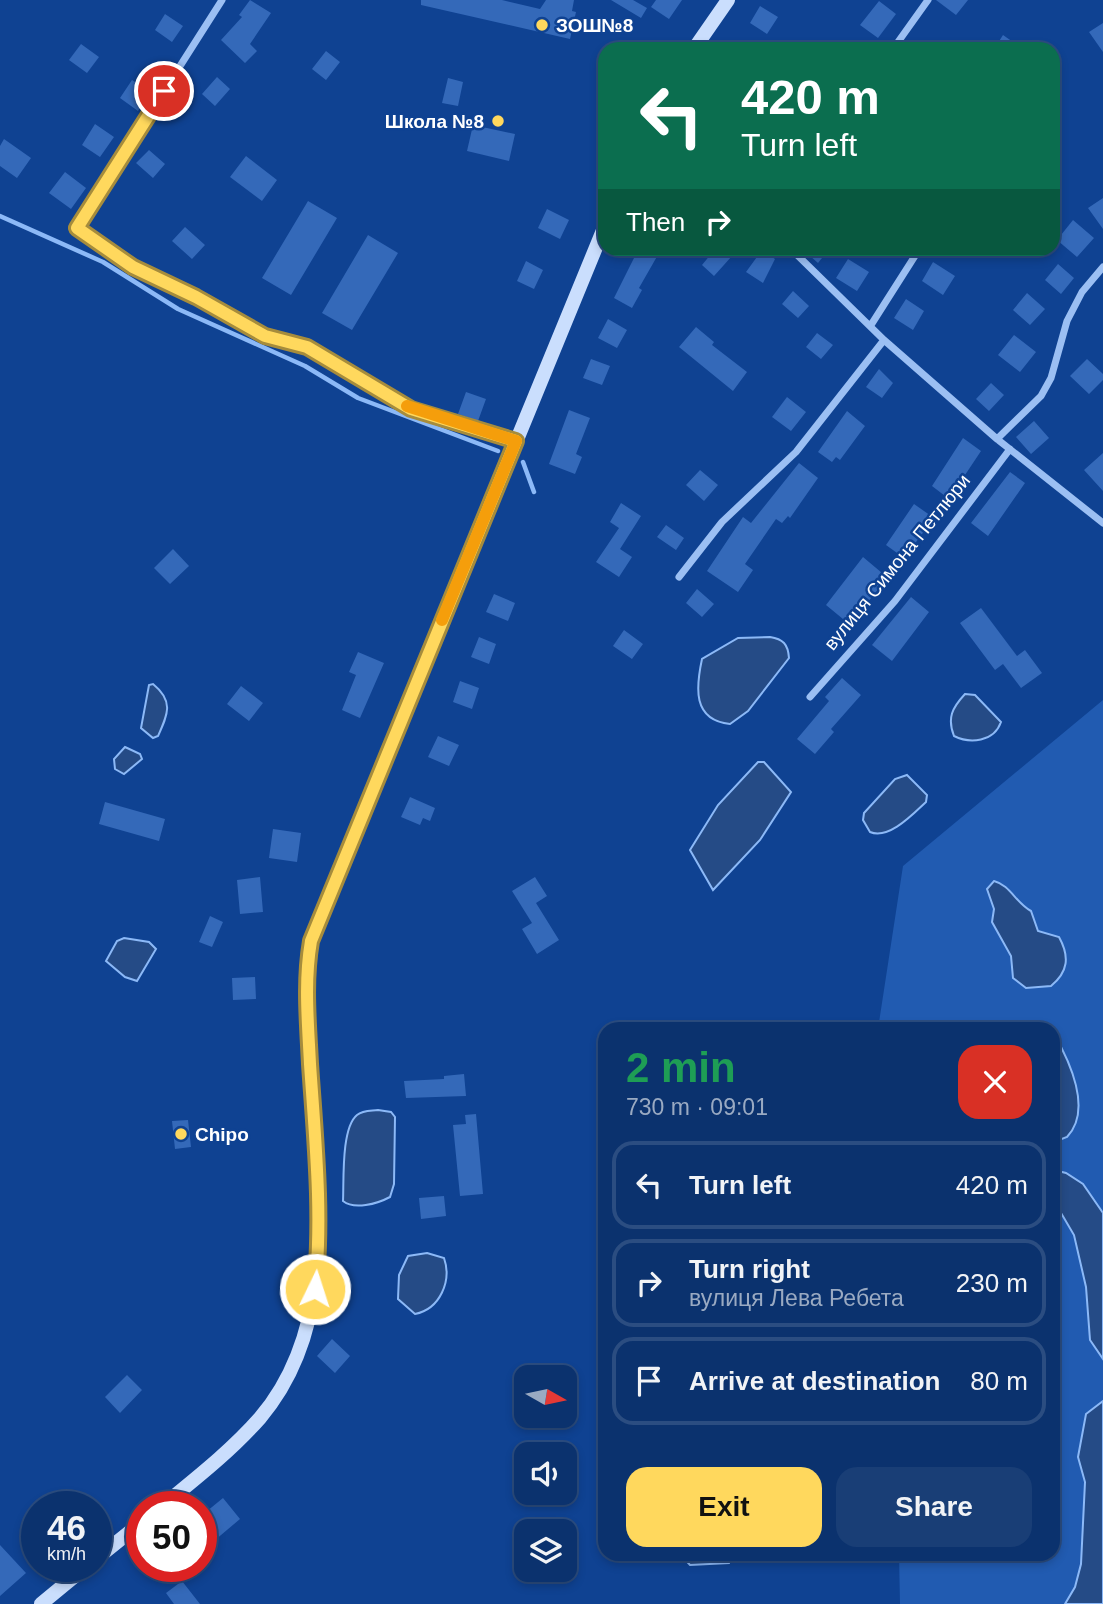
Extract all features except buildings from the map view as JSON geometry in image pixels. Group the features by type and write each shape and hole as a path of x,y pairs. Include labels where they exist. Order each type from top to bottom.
{"main road":[{"path":"699,42 728,0"},
{"path":"181,1491 227,1453 262,1415 286,1376 306,1331 314,1303 318,1234 307,1017 306,972 311,941 598,242"},
{"path":"112,1546 126,1535"},
{"path":"41,1604 68,1582"}],"street":[{"path":"222,0 77,228 133,267 196,297 265,336 307,347 411,409 516,441"},
{"path":"898,42 928,0"},
{"path":"798,256 884,340 997,439 1103,523"},
{"path":"871,325 915,256"},
{"path":"997,439 1041,396 1051,378 1067,321 1082,292 1103,267"},
{"path":"679,577 722,522 796,452 884,340"},
{"name":"вулиця Симона Петлюри","path":"810,697 895,601 1010,449"}],"shaded area":[{"path":"770,637 784,643 789,658 748,711 730,724 709,716 703,709 698,691 702,659 738,638"},
{"path":"153,684 164,696 167,708 158,736 153,738 141,728 149,685"},
{"path":"965,694 975,695 1001,722 993,734 981,740 954,736 952,714"},
{"path":"1103,700 1103,1604 900,1604 899,1561 1060,1561 1060,1022 879,1022 903,866"},
{"path":"125,747 140,754 142,759 124,774 115,769 114,759"},
{"path":"758,762 764,762 791,792 760,840 713,890 690,850 718,805"},
{"path":"907,775 927,795 926,802 893,829 877,834 870,832 863,820 864,813 895,779"},
{"path":"994,881 1004,886 1031,911 1038,931 1059,937 1065,951 1066,964 1057,981 1051,986 1026,988 1013,978 1011,956 992,922 994,909 987,889"},
{"path":"124,938 149,942 156,949 137,981 125,977 106,961 117,941"},
{"path":"1060,1046 1072,1071 1078,1099 1075,1126 1067,1137 1060,1140"},
{"path":"364,1111 391,1112 395,1117 394,1184 390,1197 366,1205 348,1204 343,1201 344,1155 348,1131 357,1115"},
{"path":"1060,1172 1083,1184 1103,1213 1103,1359 1090,1340 1086,1287 1074,1235 1060,1211"},
{"path":"427,1253 444,1258 445,1285 431,1306 415,1314 398,1299 399,1275 408,1256"},
{"path":"1103,1401 1103,1604 1065,1604 1075,1587 1081,1564 1085,1482 1078,1457 1086,1414"},
{"path":"686,1561 730,1561 729,1563 690,1565"}],"waterway":[{"path":"0,216 103,262 178,309 305,366 358,398 498,451"},
{"path":"523,462 534,492"}],"slow traffic":[{"path":"407,406 516,441 442,620"}],"place":[{"name":"ЗОШ№8","path":"542,25"},
{"name":"Школа №8","path":"498,121"},
{"name":"Chipo","path":"181,1134"}],"route":[{"path":"164,91 77,228 133,267 196,297 265,336 307,347 411,409 516,441 325,901 311,941 306,972 318,1217 315,1289"}]}
